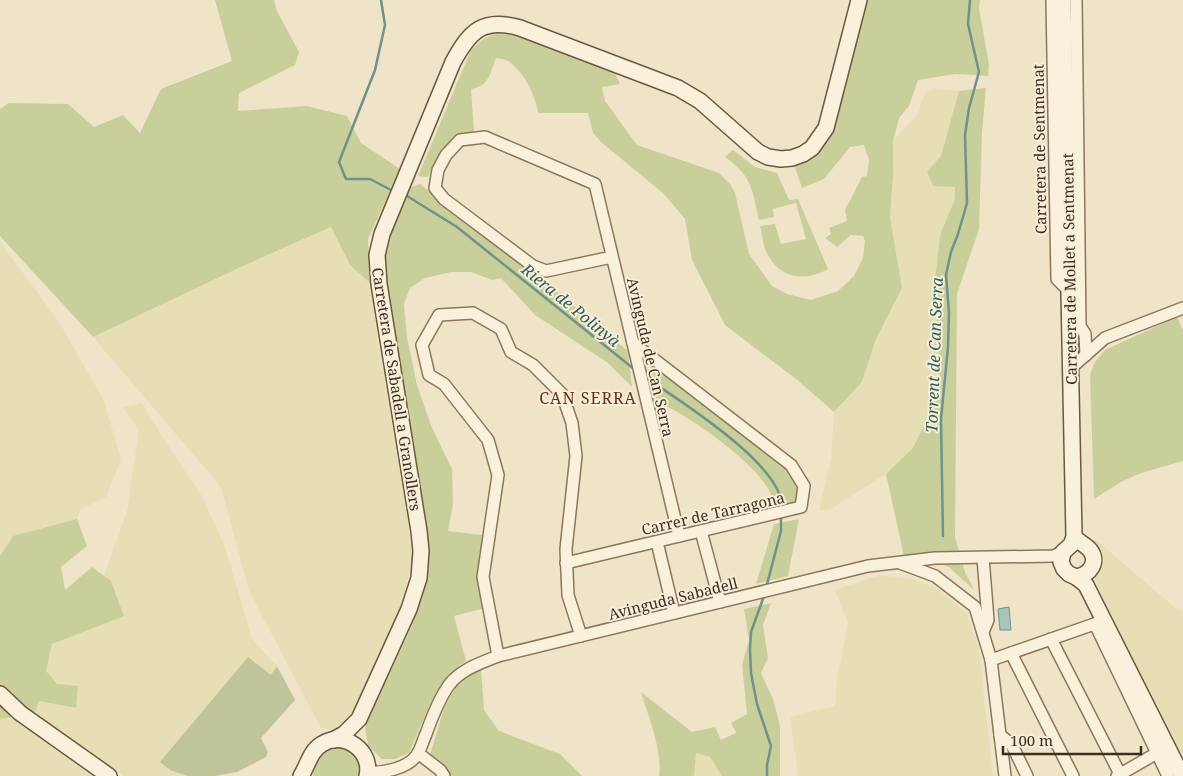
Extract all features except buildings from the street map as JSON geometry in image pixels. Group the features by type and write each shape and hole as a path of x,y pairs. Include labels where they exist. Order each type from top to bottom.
{"main road":[{"name":"Carretera de Sabadell a Granollers","path":"305,772 312,753 317,747 347,731 359,719 415,595 421,561 419,530 384,322 377,262 378,248 453,62 463,44 482,27 499,24 520,28 678,88 700,101 758,152 774,159 792,158 812,148 826,128 859,0"},
{"name":"Carretera de Mollet a Sentmenat","path":"1063,0 1070,292 1078,333 1071,368 1067,549"},
{"path":"1087,546 1092,552 1094,559 1092,567 1084,578 1069,574 1064,569 1067,549 1087,546"},
{"path":"1084,578 1100,622 1182,776"},
{"path":"0,694 20,713 109,776"},
{"name":"Carretera de Sabadell a Granollers","path":"359,719 360,750 366,759 367,774"},
{"path":"333,740 349,741 360,750"}],"street":[{"name":"Carretera de Sentmenat","path":"1052,0 1057,279 1070,292"},
{"path":"1076,0 1080,326 1078,333 1086,355"},
{"name":"Avinguda de Can Serra","path":"612,257 546,271 533,266 444,199 434,188 438,170 446,155 460,140 485,136 595,184 679,536"},
{"path":"1071,368 1105,338 1183,308"},
{"path":"498,656 483,577 498,476 488,440 444,384 430,375 422,346 439,315 473,313 502,328 510,352 533,365 562,394 572,423 576,456 566,549 568,595 581,636"},
{"path":"1078,333 1105,338"},
{"name":"Carrer de Tarragona","path":"566,563 801,507 804,486 791,465 633,343"},
{"path":"701,531 720,602"},
{"path":"657,542 674,613"},
{"path":"897,562 935,558 983,558 1067,549"},
{"path":"983,558 988,620 983,632"},
{"name":"Avinguda Sabadell","path":"418,753 436,707 450,684 476,664 498,656 847,570 897,562 935,576 976,607 991,660 1006,776"},
{"path":"991,660 1100,622 1168,776"},
{"path":"1051,639 1118,775 1157,753"},
{"path":"1011,653 1073,776"},
{"path":"1000,735 1012,745 1027,776"},
{"path":"367,774 404,766 413,760 418,753 440,770 444,776"}],"shaded area":[{"path":"933,89 959,91 941,156 927,173 955,187 955,199 940,235 934,289 938,331 939,389 913,448 890,471 829,510 819,510 831,459 834,412 862,382 876,339 902,288 890,217 893,175 892,141 918,114 925,92"},
{"path":"332,227 350,265 371,284 377,337 409,521 412,563 400,609 350,717 331,730 321,728 249,591 221,487 93,337 245,265"},
{"path":"0,242 59,322 104,401 121,459 106,497 81,509 77,519 13,536 0,556"},
{"path":"142,403 203,498 225,547 252,639 277,666 271,675 248,657 188,776 124,776 35,713 39,701 75,708 46,671 52,644 124,615 111,581 104,576 127,511 139,430 123,407"},
{"path":"1095,539 1174,607 1183,611 1183,752 1176,750 1095,579 1091,547"},
{"path":"880,575 913,579 939,590 967,614 979,650 993,776 798,776 790,717 835,706 836,687 848,623 835,590"},
{"path":"9,717 93,776 0,776 0,719"},
{"path":"695,752 710,757 722,776 689,776"}],"green space":[{"path":"215,0 274,0 277,11 299,52 295,65 239,93 238,111 307,106 347,116 361,143 400,169 368,239 371,284 350,265 331,227 245,265 93,337 0,236 0,109 9,103 68,104 94,127 123,115 140,133 161,89 232,61"},
{"path":"866,0 980,0 979,8 989,65 988,76 955,74 918,80 909,106 899,118 893,141 890,217 902,288 876,339 862,382 834,412 796,379 725,325 692,260 685,219 664,194 601,142 593,133 588,113 538,113 535,99 524,77 508,61 496,58 485,82 471,89 474,131 452,140 439,156 428,177 418,176 471,50 482,40 495,33 520,36 614,71 620,84 602,87 605,101 637,145 719,173 730,184 735,193 749,254 772,286 787,294 811,300 838,291 854,276 863,258 865,241 863,236 851,235 837,247 825,238 831,234 829,228 847,221 845,210 862,177 867,176 869,160 864,145 850,147 824,179 802,188 795,167 819,150 835,126"},
{"path":"986,88 982,133 979,229 957,294 955,537 965,572 974,590 949,567 919,556 904,556 886,474 913,448 939,389 938,331 934,290 940,235 955,199 955,187 933,186 927,172 941,156 959,91"},
{"path":"733,150 755,167 777,173 789,200 798,199 828,269 811,276 794,276 778,268 772,262 764,247 760,226 775,224 781,244 806,239 796,203 773,209 774,217 759,220 750,184 741,170 725,157"},
{"path":"420,184 529,268 628,351 632,387 608,363 535,315 501,278 492,280 471,272 451,272 425,278 410,288 404,304 407,337 417,385 432,428 452,469 453,504 448,531 482,535 479,575 485,608 454,616 466,661 446,679 438,690 409,753 395,759 382,759 368,746 365,727 412,626 423,591 426,559 386,299 384,263 390,236 411,187"},
{"path":"1177,317 1183,330 1183,461 1141,473 1121,482 1094,499 1090,374 1095,362 1105,350"},
{"path":"649,363 790,470 797,484 798,500 790,506 775,509 767,487 747,463 717,438 684,416 656,401"},
{"path":"77,519 87,546 61,567 65,590 92,567 111,581 124,616 52,644 46,671 57,684 78,686 76,708 39,701 35,713 0,719 0,556 13,536"},
{"path":"799,519 788,576 756,584 774,524"},
{"path":"771,603 763,625 768,658 761,673 773,699 780,726 780,776 722,776 710,757 696,753 694,776 659,776 660,766 657,745 641,692 692,732 715,727 721,740 736,733 731,723 747,714 742,665 749,640 744,609"},
{"path":"248,657 271,675 277,666 295,700 261,738 268,752 266,757 237,772 215,776 188,776 170,770 160,762"},
{"path":"481,667 484,710 499,731 560,754 582,776 448,776 429,758 444,708 456,687"},
{"path":"328,747 347,747 361,761 361,776 313,776 314,763 318,756"}],"water":[{"path":"1009,607 1011,630 1000,630 998,609"}],"waterway":[{"name":"Riera de Polinyà","path":"381,0 385,25 375,70 339,162 346,179 370,179 391,190"},
{"name":"Torrent de Can Serra","path":"943,536 941,419 948,347 949,313 946,275 951,252 967,203 965,135 969,108 979,72 968,24 970,0"},
{"name":"Riera de Polinyà","path":"407,196 457,227 634,369"},
{"name":"Riera de Polinyà","path":"645,377 703,417 748,454 766,473 778,491 782,508"},
{"path":"766,588 781,531 781,516"},
{"path":"764,596 751,632 750,649 751,673 757,704 771,746 767,776"}],"district":[{"name":"CAN SERRA","path":"588,398"}]}
